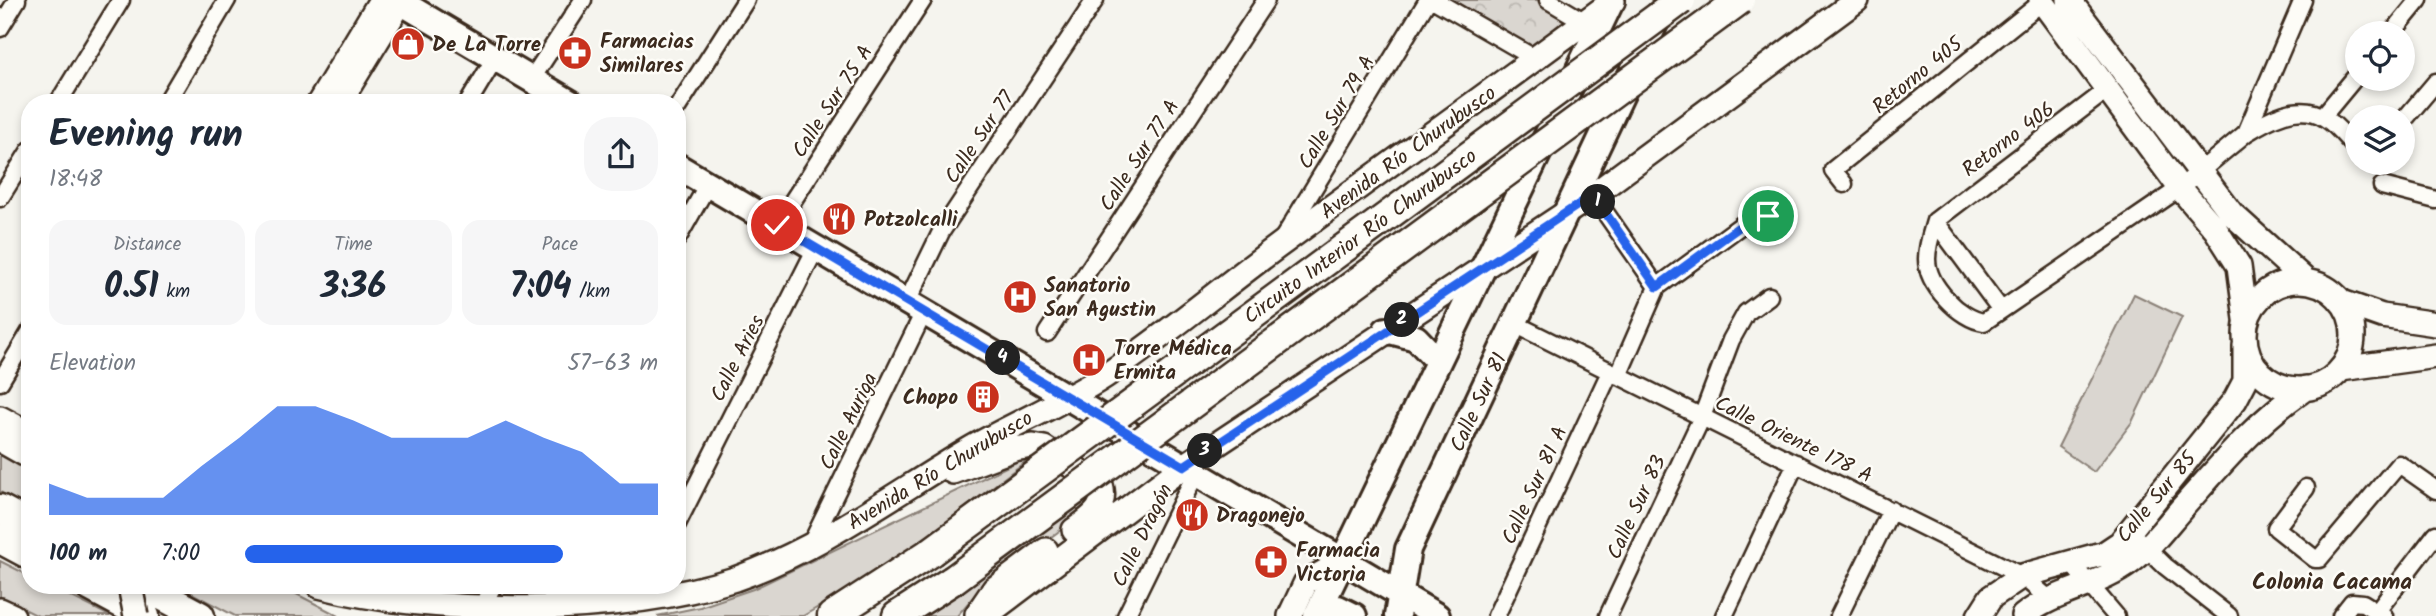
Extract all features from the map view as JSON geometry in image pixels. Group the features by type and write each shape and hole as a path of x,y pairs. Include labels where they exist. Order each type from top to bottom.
{"highway":[{"name":"Circuito Interior Río Churubusco","path":"832,616 931,552 1681,0"},
{"name":"Circuito Interior Río Churubusco","path":"897,616 953,580 1740,0"},
{"path":"0,509 21,520"},
{"path":"0,539 21,550"},
{"path":"104,594 145,616"},
{"path":"159,594 200,616"}],"main road":[{"name":"Calle Sur 81","path":"1399,606 1408,549 1666,0"},
{"path":"986,615 1387,330 1593,195 1857,0"},
{"path":"2069,0 2232,215 2306,281"},
{"path":"395,1 555,94"},
{"path":"326,94 395,1"},
{"path":"344,94 395,1"},
{"path":"1316,615 1613,1"},
{"name":"Avenida Río Churubusco","path":"686,588 730,581 810,547 968,450 1114,369 1613,1"},
{"path":"2041,1 2180,188 2216,230 2239,266 2246,319 2245,346 2261,374 2290,388 2306,388 2327,381 2341,369 2350,354 2353,336 2351,318 2342,302 2326,287 2306,281 2286,281 2269,289 2255,302 2246,319"},
{"path":"686,171 1344,561 1399,606 1437,616"},
{"path":"2342,302 2382,316 2436,324"},
{"path":"1387,330 1416,338 1438,361"},
{"name":"Calle Sur 85","path":"2023,616 2049,599 2111,576 2139,540 2235,400 2245,381 2245,346"},
{"path":"2341,369 2436,356"},
{"name":"Calle Sur 85","path":"1979,616 1991,597 2022,576 2105,553 2139,540 2267,416 2306,388"},
{"path":"0,418 21,429"},
{"path":"0,440 21,452"},
{"path":"908,489 1014,449 1033,446 1044,448 1101,485 1101,504 1096,513 994,589 986,615"},
{"path":"1290,616 1306,582 1344,561"},
{"path":"132,594 136,616"},
{"name":"Avenida Río Churubusco","path":"346,594 387,606 537,616 641,596"},
{"path":"1316,615 1338,608 1354,616"},
{"path":"0,610 13,616"}],"street":[{"path":"0,28 17,0"},
{"path":"64,94 121,0"},
{"path":"171,94 227,0"},
{"path":"531,80 583,0"},
{"path":"686,94 746,0"},
{"name":"Calle Sur 75 A","path":"777,225 923,0"},
{"name":"Calle Sur 77","path":"916,307 940,232 1095,0"},
{"name":"Calle Sur 77 A","path":"1047,333 1266,0"},
{"name":"Calle Sur 79 A","path":"1278,246 1428,0"},
{"path":"1434,0 1536,59"},
{"path":"1548,0 1585,22"},
{"path":"2246,133 2303,0"},
{"path":"2402,21 2419,0"},
{"name":"Retorno 405","path":"1844,184 1833,170 2041,1"},
{"path":"473,94 495,58"},
{"path":"2415,107 2436,82"},
{"path":"2323,116 2345,89"},
{"name":"Retorno 406","path":"1935,221 2107,90"},
{"path":"1935,221 1927,263 1952,306 1970,320 1984,322 2180,188 2246,133 2273,117 2286,113 2323,116 2345,137"},
{"path":"0,198 21,164"},
{"path":"686,223 708,184"},
{"path":"2382,187 2436,199"},
{"path":"1593,195 1657,287"},
{"path":"1614,374 1657,287 1743,224 1768,216"},
{"path":"1935,221 2001,310"},
{"name":"Calle Aries","path":"686,506 816,248"},
{"name":"Calle Sur 83","path":"1608,616 1702,417 1731,340 1746,313 1769,296"},
{"name":"Calle Auriga","path":"810,547 916,307"},
{"name":"Calle Oriente 178 A","path":"1515,324 2022,576 2049,599"},
{"path":"0,383 21,347"},
{"name":"Calle Sur 81 A","path":"1496,616 1614,374"},
{"path":"1724,616 1796,463"},
{"path":"2306,488 2276,528 2315,559 2319,559 2395,467 2404,466 2436,490"},
{"name":"Calle Dragón","path":"1126,616 1190,469"},
{"path":"1839,616 1891,510"},
{"path":"2342,616 2352,602 2364,603 2381,614 2436,534"},
{"path":"2139,540 2229,616"},
{"path":"2071,563 2116,616"},
{"path":"478,614 489,594"}],"green space":[{"path":"1440,0 1538,0 1567,17 1530,53"},
{"path":"2134,294 2182,317 2132,422 2094,472 2058,447"},
{"path":"21,451 21,503 0,492 0,453"},
{"path":"1039,451 895,562 803,616 657,616 700,607 753,589"},
{"path":"1091,495 1088,510 980,589 957,616 925,616"},
{"path":"0,561 21,572 21,594 66,594 110,616 38,616 0,597"},
{"path":"193,594 296,594 339,616 235,616"}],"place":[{"name":"De La Torre","path":"408,44"},
{"name":"Farmacias Similares","path":"575,53"},
{"name":"Potzolcalli","path":"839,219"},
{"name":"Sanatorio San Agustin","path":"1020,297"},
{"name":"Torre Médica Ermita","path":"1089,360"},
{"name":"Chopo","path":"983,397"},
{"name":"Dragonejo","path":"1192,515"},
{"name":"Farmacia Victoria","path":"1271,562"}],"district":[{"name":"Colonia Cacama","path":"2332,581"}],"route":[{"path":"777,225 1184,466 1593,195 1657,287 1743,224 1768,216"}]}
